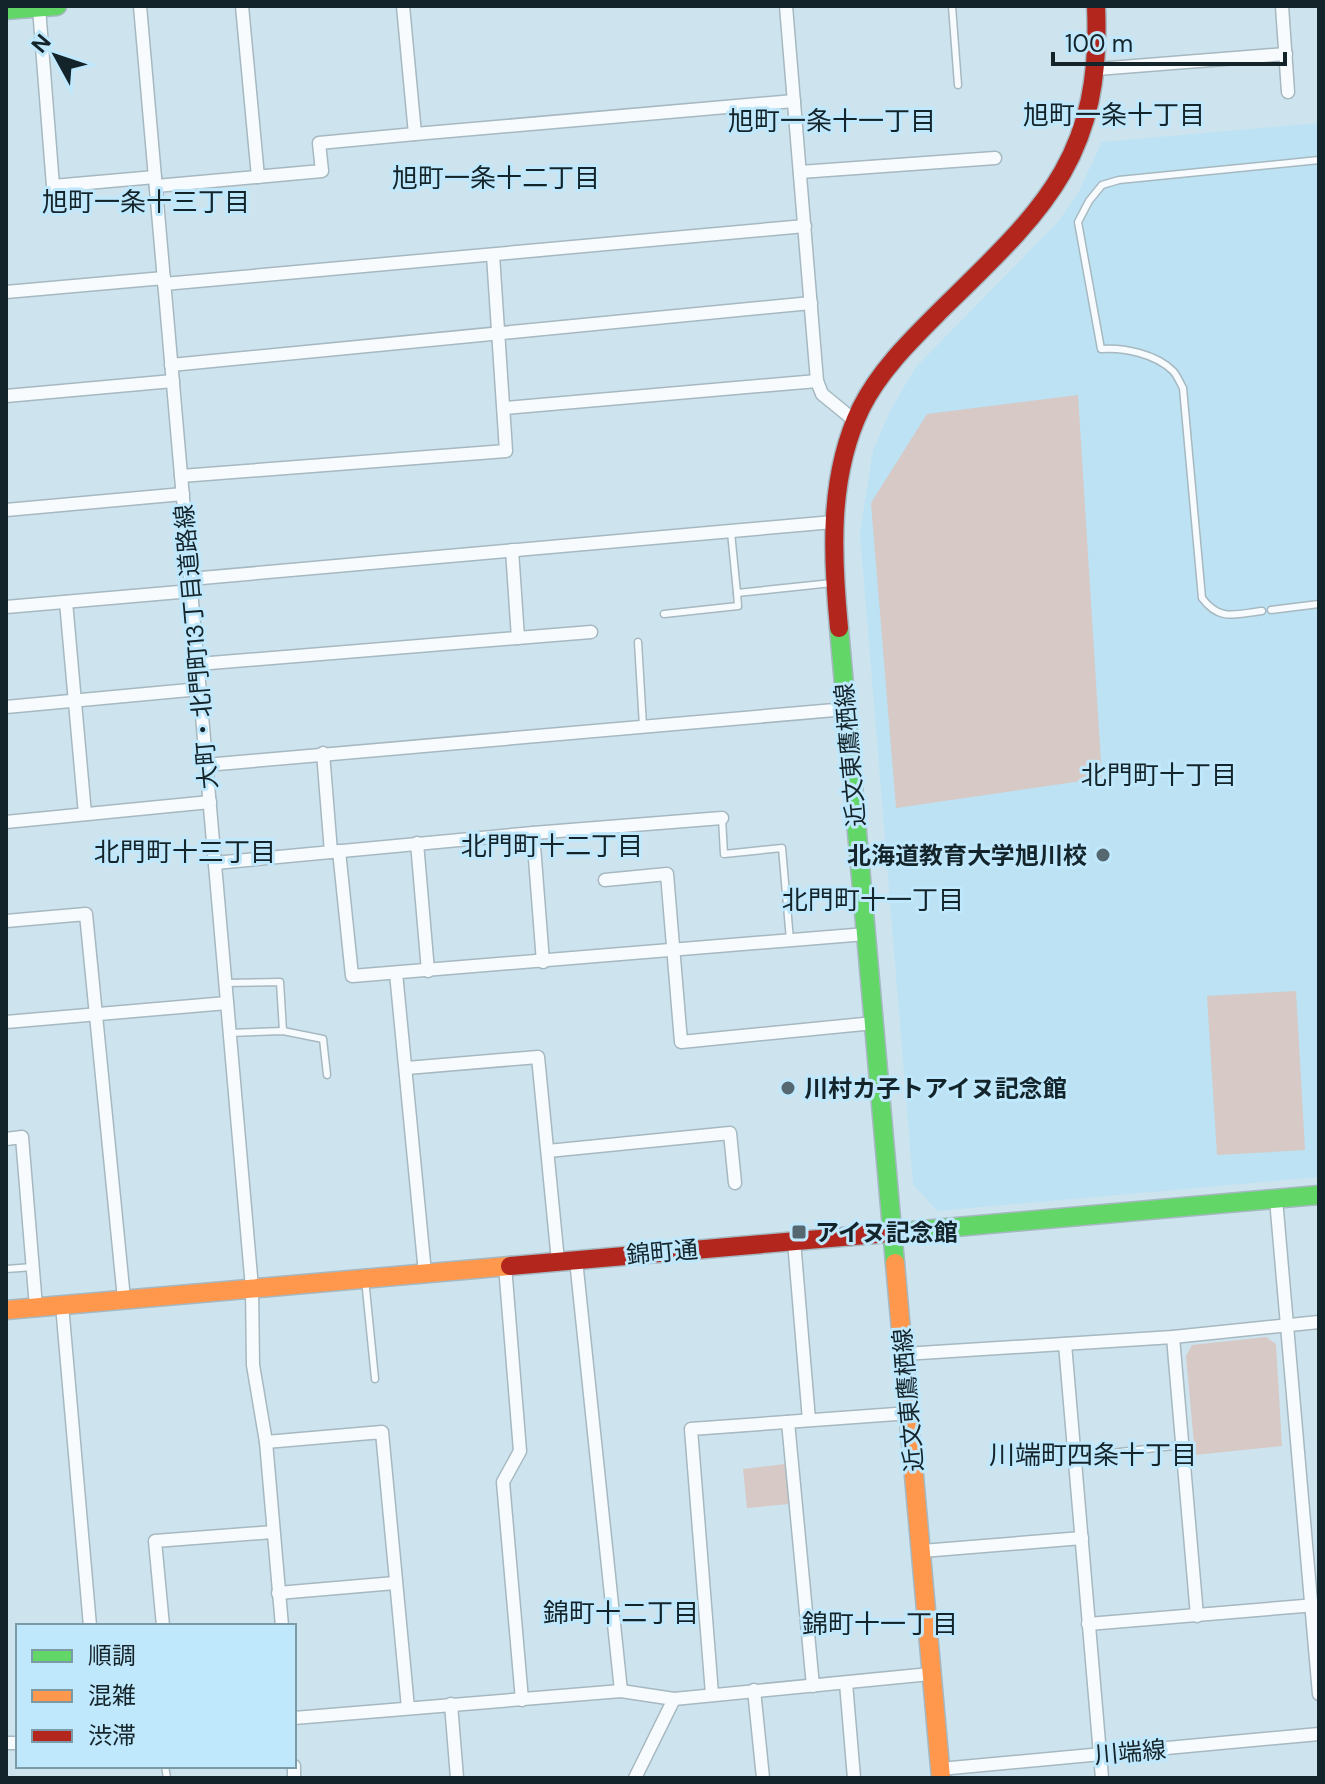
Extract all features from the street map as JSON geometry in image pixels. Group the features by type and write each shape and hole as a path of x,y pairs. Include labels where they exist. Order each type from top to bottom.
{"street":[{"name":"大町・北門町13丁目道路線","path":"140,6 252,1288 253,1365 266,1442 282,1624"},
{"path":"242,6 258,177"},
{"path":"403,6 415,134"},
{"path":"786,6 817,381 822,394 855,421"},
{"name":"近文東鷹栖線","path":"941,1773 835,583 833,522 840,470 855,421 875,384 902,349 1042,205 1062,175 1078,140 1093,94 1097,69 1096,6"},
{"path":"1282,6 1288,92"},
{"path":"6,10 48,7 53,186 258,177 322,171 319,143 794,101"},
{"path":"1097,69 1286,54"},
{"path":"800,172 995,158"},
{"path":"6,292 493,255 805,226"},
{"path":"181,476 506,451 493,255"},
{"path":"171,365 811,303"},
{"path":"6,396 173,381"},
{"path":"504,408 817,381"},
{"path":"6,510 183,494"},
{"path":"6,607 512,550 833,522"},
{"path":"512,550 518,638"},
{"path":"66,602 85,814"},
{"path":"198,664 591,632"},
{"path":"6,707 200,689"},
{"path":"206,765 846,709"},
{"path":"323,753 352,976 866,934"},
{"path":"6,822 210,802"},
{"path":"215,863 722,818"},
{"path":"533,833 543,962"},
{"path":"417,843 428,971"},
{"path":"605,880 667,874 681,1042 874,1023"},
{"path":"6,921 86,914 124,1299"},
{"path":"396,973 425,1273"},
{"path":"6,1022 227,1003"},
{"path":"407,1068 538,1057 621,1691"},
{"path":"548,1151 730,1133 735,1183"},
{"path":"6,1139 22,1137 36,1307"},
{"name":"錦町通","path":"6,1310 1319,1195"},
{"path":"1276,1199 1315,1605 1319,1694"},
{"path":"794,1241 809,1420"},
{"path":"505,1266 520,1451 503,1482 522,1700"},
{"path":"62,1305 90,1624"},
{"path":"904,1354 1173,1337 1319,1322"},
{"path":"1173,1337 1197,1616"},
{"path":"1065,1344 1102,1778"},
{"path":"712,1694 691,1429 910,1413"},
{"path":"788,1422 813,1686"},
{"path":"266,1442 382,1432 408,1708"},
{"path":"163,1624 155,1541 273,1532"},
{"path":"922,1551 1082,1538"},
{"path":"278,1593 395,1583"},
{"path":"1088,1624 1315,1605"},
{"path":"296,1718 621,1691 674,1699 930,1674"},
{"path":"846,1683 854,1778"},
{"path":"754,1690 763,1778"},
{"path":"635,1778 674,1699"},
{"path":"451,1704 457,1778"},
{"name":"川端線","path":"941,1773 1319,1734"}],"lane":[{"path":"952,6 958,85"},
{"path":"1262,611 1223,615 1212,611 1202,598 1183,388 1173,371 1158,361 1121,348 1101,349 1078,222 1102,185 1119,180 1319,160"},
{"path":"664,614 738,606 731,530"},
{"path":"737,593 835,583"},
{"path":"1271,610 1319,604"},
{"path":"638,642 643,726"},
{"path":"722,818 724,854 782,848 790,940"},
{"path":"225,983 280,982 283,1031"},
{"path":"230,1033 283,1031 323,1039 327,1075"},
{"path":"6,1269 33,1267"},
{"path":"365,1278 375,1379"},
{"path":"1075,1457 1182,1445"}],"shaded area":[{"name":"北海道教育大学旭川校","path":"1319,123 1319,1177 937,1211 913,1184 860,533 873,450 891,409 916,367 1058,222 1078,193 1102,142"},
{"path":"1078,395 1102,778 896,808 871,503 927,414"},
{"path":"1296,991 1305,1150 1217,1155 1207,996"},
{"path":"1266,1337 1276,1344 1282,1446 1195,1455 1186,1356 1192,1345"},
{"path":"785,1464 789,1504 747,1508 743,1469"}],"traffic: fast":[{"path":"6,10 57,6"},
{"path":"839,628 895,1263"},
{"path":"900,1232 1319,1195"}],"traffic: slow":[{"path":"895,1263 941,1778"},
{"path":"6,1310 510,1266"}],"traffic: jam":[{"path":"839,628 835,516 850,434 877,381 897,356 1009,242 1059,178 1077,143 1089,104 1095,59 1096,6"},
{"path":"510,1266 900,1232"}],"place":[{"name":"北海道教育大学旭川校","path":"1103,855"},
{"name":"川村カ子トアイヌ記念館","path":"788,1088"},
{"name":"アイヌ記念館","path":"799,1232"}],"district":[{"name":"旭町一条十丁目","path":"1114,115"},
{"name":"旭町一条十一丁目","path":"832,121"},
{"name":"旭町一条十二丁目","path":"496,178"},
{"name":"旭町一条十三丁目","path":"146,202"},
{"name":"北門町十丁目","path":"1159,775"},
{"name":"北門町十二丁目","path":"552,846"},
{"name":"北門町十三丁目","path":"185,852"},
{"name":"北門町十一丁目","path":"873,900"},
{"name":"川端町四条十丁目","path":"1093,1455"},
{"name":"錦町十二丁目","path":"621,1613"},
{"name":"錦町十一丁目","path":"880,1624"}]}
